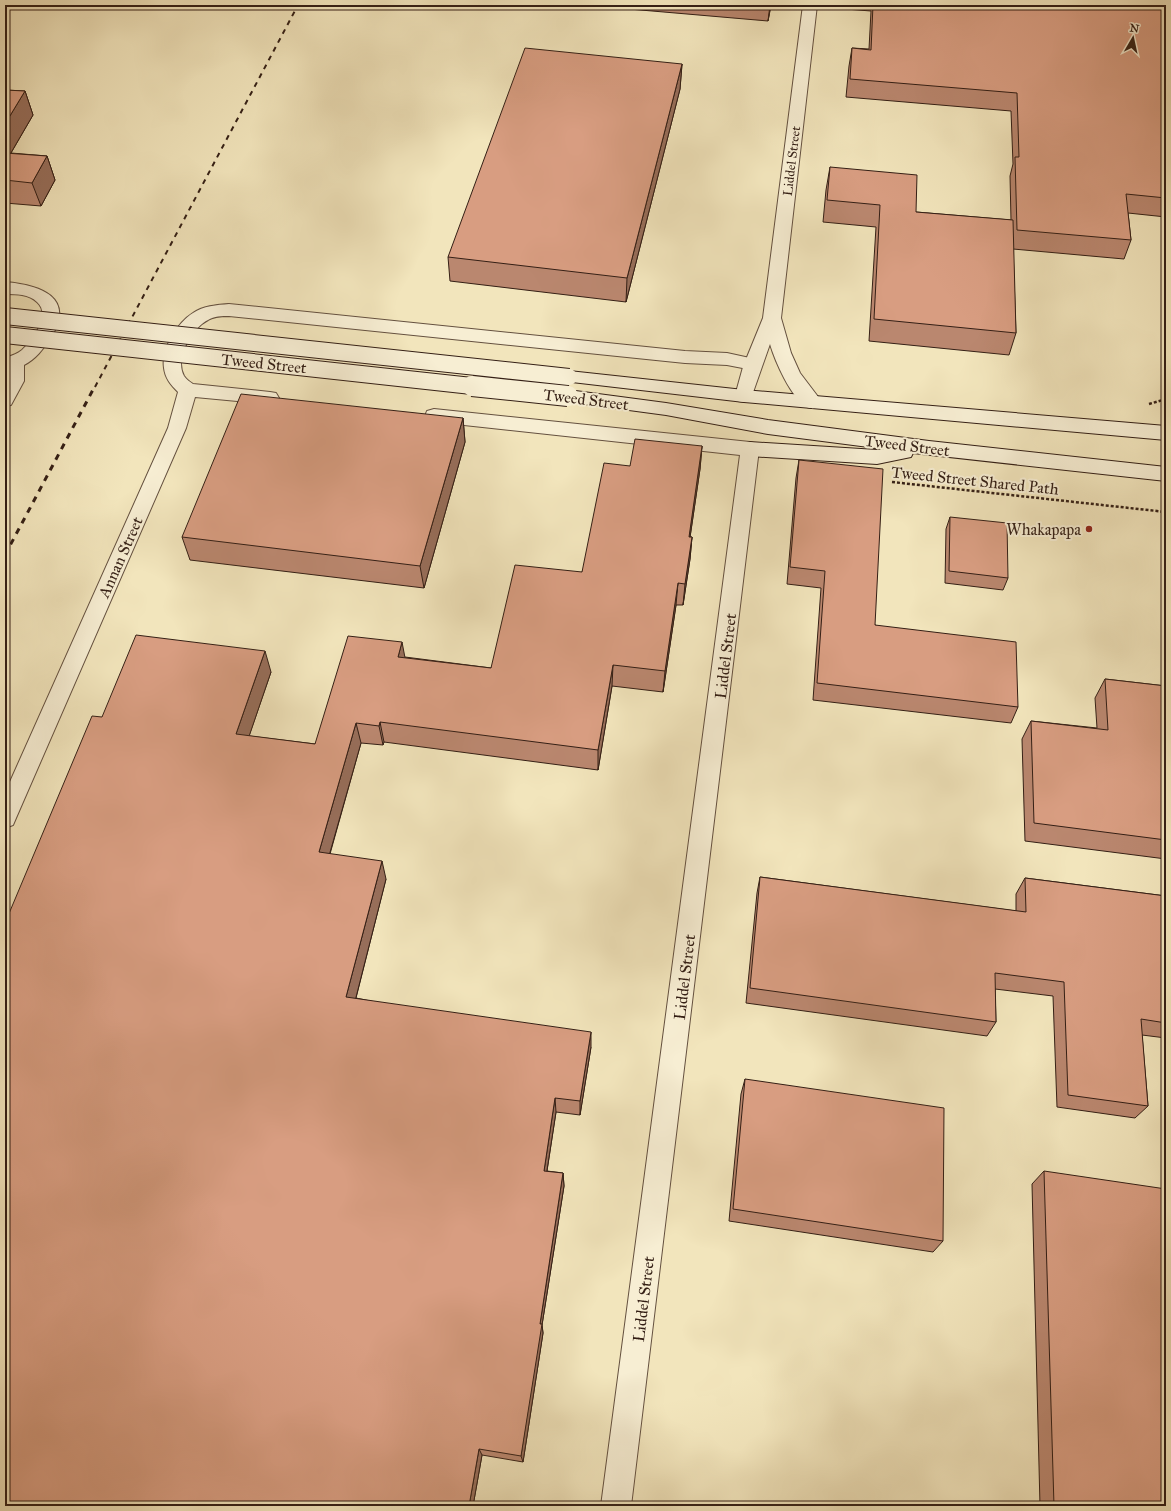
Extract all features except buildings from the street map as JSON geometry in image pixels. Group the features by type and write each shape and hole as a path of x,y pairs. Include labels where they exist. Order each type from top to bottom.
{"street":[{"name":"Liddel Street","path":"744,396 753,364 772,318 810,5"},
{"path":"5,400 15,381 10,363 27,355 38,343 51,318 51,306 44,298 35,292 12,288"},
{"path":"289,400 188,390 175,377 173,363 177,346 190,326 200,316 229,310 670,356 727,359 753,364"},
{"name":"Tweed Street","path":"5,316 744,396 1166,433"},
{"name":"Liddel Street","path":"772,318 778,343 790,374 796,384 813,402"},
{"name":"Tweed Street","path":"5,335 568,396 666,409 768,427 929,448 1166,474"},
{"name":"Annan Street","path":"5,818 177,428 188,390"},
{"path":"744,396 786,416 874,430 929,448"},
{"path":"414,414 750,449 877,457 929,448"},
{"name":"Liddel Street","path":"616,1506 750,449"}],"path":[{"path":"1150,404 1166,399"},
{"name":"Tweed Street Shared Path","path":"886,481 1166,512"}],"railway":[{"path":"95,387 298,5"},
{"path":"5,555 95,386"}],"place":[{"name":"Whakapapa","path":"1089,529"}]}
